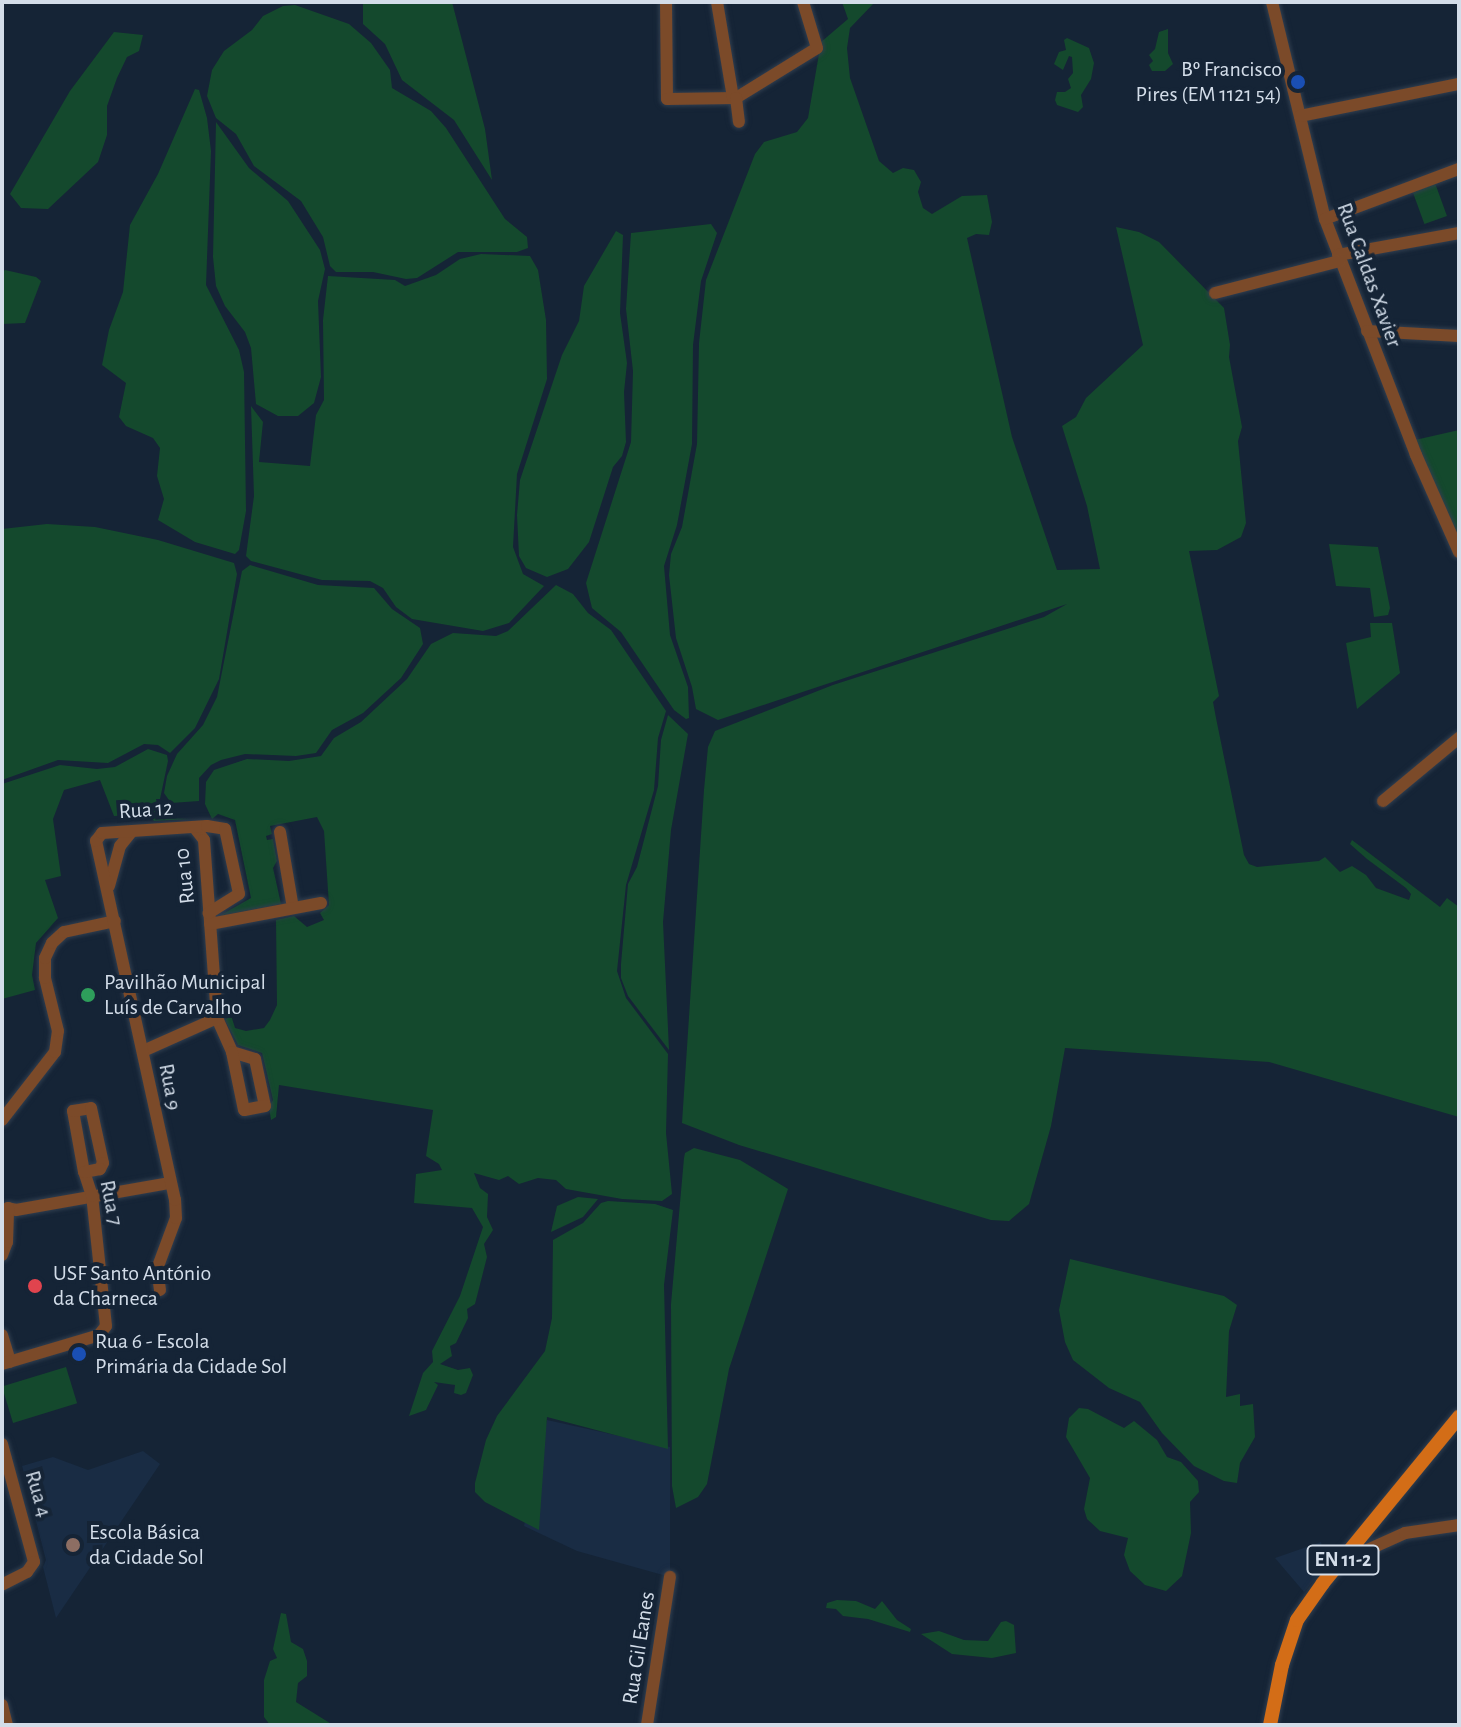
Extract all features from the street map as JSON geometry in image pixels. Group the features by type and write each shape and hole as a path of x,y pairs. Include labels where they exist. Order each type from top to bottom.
{"main road":[{"name":"EN 11-2","path":"1270,1725 1282,1665 1297,1620 1459,1417"}],"street":[{"path":"666,2 667,99 735,98 817,48 803,2"},
{"path":"717,2 739,122"},
{"name":"Rua Caldas Xavier","path":"1272,2 1325,219 1367,331 1459,552"},
{"path":"1300,116 1459,84"},
{"path":"1325,219 1459,169"},
{"path":"1215,293 1339,258 1459,233"},
{"path":"1367,331 1459,336"},
{"path":"1383,801 1459,738"},
{"name":"Rua 12","path":"102,833 194,827"},
{"name":"Rua 10","path":"194,827 204,840 217,1018 232,1052 244,1110 265,1106 255,1059 232,1052"},
{"name":"Rua 10","path":"194,827 225,829 239,894 210,918"},
{"name":"Rua 9","path":"108,889 120,846 132,831"},
{"path":"280,832 293,908"},
{"name":"Rua 9","path":"102,833 96,841 176,1218 157,1269 160,1290"},
{"name":"Rua 10","path":"210,918 321,903"},
{"path":"2,1120 55,1052 58,1031 45,978 45,958 52,943 64,932 115,921"},
{"path":"143,1051 217,1018"},
{"name":"Rua 7","path":"6,1363 99,1335 107,1318 92,1196 84,1172 73,1111 91,1108 103,1163 100,1169 84,1172"},
{"path":"5,1204 16,1210 169,1183"},
{"path":"2,1255 8,1236 5,1204"},
{"path":"2,1335 6,1363"},
{"name":"Rua 4","path":"2,1444 34,1562 27,1572 2,1585"},
{"path":"1352,1548 1365,1551 1405,1533 1459,1525"},
{"name":"Rua Gil Eanes","path":"647,1725 670,1577"},
{"path":"2,1705 7,1725"}],"shaded area":[{"path":"547,1420 670,1447 670,1577 577,1551 524,1526"},
{"name":"Escola Básica da Cidade Sol","path":"143,1451 160,1464 56,1618 43,1567 46,1560 22,1466 53,1457 88,1470"},
{"path":"1321,1542 1323,1551 1317,1553 1318,1558 1324,1558 1326,1565 1304,1592 1275,1558"}],"green space":[{"path":"363,2 452,2 485,129 492,180 454,120 402,80 385,44 363,24"},
{"path":"842,2 875,2 850,28 847,48 850,78 879,161 893,173 903,168 914,170 921,182 918,192 923,208 932,214 962,196 987,195 992,222 989,235 976,234 967,238 1012,437 1057,570 1100,569 1087,506 1062,426 1076,417 1086,398 1143,345 1116,227 1139,232 1159,242 1224,308 1242,427 1238,441 1246,523 1241,537 1217,550 1189,551 1219,696 1213,702 1244,855 1249,864 1257,867 1319,861 1325,857 1340,872 1352,866 1366,875 1376,888 1409,900 1411,894 1406,888 1350,844 1352,840 1440,907 1447,898 1459,907 1459,1117 1269,1062 1065,1048 1051,1126 1029,1204 1009,1221 991,1220 739,1145 682,1123 704,790 708,747 715,731 833,685 1044,617 1067,604 718,720 696,709 676,638 669,575 671,554 682,527 697,444 699,343 706,280 755,154 764,142 797,132 808,118 821,42 848,19"},
{"path":"295,5 349,24 371,43 390,70 392,88 431,111 446,128 505,219 527,237 528,248 517,252 458,252 417,278 406,279 373,272 336,272 330,266 323,237 301,201 254,166 236,134 216,118 207,96 212,70 224,51 252,30 263,16 283,6"},
{"path":"1168,29 1168,53 1173,64 1165,71 1152,71 1149,65 1153,61 1149,55 1155,49 1159,32"},
{"path":"114,32 143,35 139,51 127,57 107,106 107,135 98,162 48,209 21,208 10,194 70,91"},
{"path":"1067,38 1089,48 1094,63 1091,79 1081,95 1083,107 1078,112 1057,105 1055,100 1057,92 1071,88 1068,79 1073,73 1072,57 1069,56 1063,70 1054,64 1059,52 1066,50 1064,40"},
{"path":"195,89 199,90 207,118 211,151 206,285 239,350 244,372 246,511 239,550 235,554 195,542 158,520 164,499 157,476 160,448 153,438 126,426 119,417 126,383 102,365 109,330 123,292 130,225 158,174"},
{"path":"216,122 249,168 288,201 320,250 325,269 318,301 321,377 314,403 298,416 278,416 256,404 251,348 245,332 225,306 216,286 213,257"},
{"path":"1435,183 1447,216 1424,224 1412,191"},
{"path":"711,224 717,233 701,281 693,345 692,444 677,525 664,566 670,635 688,687 689,718 686,719 674,710 621,632 592,608 586,583 631,442 633,371 626,309 631,233"},
{"path":"616,231 623,235 620,313 627,363 624,392 626,442 622,456 613,467 589,542 568,569 547,577 526,568 519,556 517,515 520,480 562,355 579,321 584,286"},
{"path":"481,254 530,256 538,270 546,320 547,379 517,474 513,547 523,574 544,586 509,623 483,631 412,619 396,607 383,588 370,581 322,580 251,561 246,556 254,496 251,406 263,422 259,462 310,466 316,415 324,400 323,320 328,276 395,280 405,286 436,275 460,259"},
{"path":"5,270 41,281 25,323 2,324 2,272"},
{"path":"1459,430 1459,543 1415,440"},
{"path":"47,524 95,527 158,540 234,563 237,574 219,679 195,728 170,753 158,745 144,744 108,763 58,760 2,780 2,529"},
{"path":"1329,544 1378,547 1390,608 1388,615 1374,617 1370,588 1336,586"},
{"path":"250,565 318,585 374,588 392,609 420,628 423,644 401,678 363,713 332,730 316,753 296,756 245,754 221,760 211,765 199,778 199,801 171,803 164,793 167,776 177,754 203,725 217,697 242,571"},
{"path":"556,585 573,594 588,613 611,630 666,711 658,738 654,790 626,885 617,971 626,998 668,1054 666,1133 672,1194 662,1201 622,1199 566,1189 556,1180 538,1178 519,1184 508,1176 499,1180 474,1173 480,1188 488,1194 487,1217 493,1230 484,1244 487,1257 475,1304 467,1309 468,1318 456,1343 450,1346 452,1356 440,1364 458,1370 470,1368 473,1375 466,1393 461,1395 454,1393 455,1385 434,1382 438,1385 426,1410 409,1416 423,1373 433,1362 432,1351 460,1296 483,1227 472,1208 414,1203 416,1174 442,1170 439,1164 426,1156 433,1110 279,1085 276,1117 271,1120 269,1107 273,1100 262,1053 238,1045 225,1020 231,1015 235,1028 246,1031 264,1028 270,1020 277,1005 276,920 294,916 307,927 324,920 320,913 329,905 324,831 317,817 270,826 272,834 266,836 267,840 273,839 277,861 273,868 281,904 219,916 251,898 235,820 218,814 212,819 205,804 206,782 214,770 247,759 289,761 321,756 334,738 361,722 407,679 431,644 453,633 496,636 508,631"},
{"path":"1370,623 1392,623 1400,673 1357,709 1346,643 1371,637"},
{"path":"668,715 688,734 671,830 663,922 669,1050 628,996 621,978 628,884 637,867 658,786 661,740"},
{"path":"148,749 167,755 160,799 156,799 160,818 191,819 154,821 149,815 114,816 100,780 64,790 53,819 61,876 45,880 58,918 36,943 32,975 35,990 2,999 2,784 60,765 97,769 115,767"},
{"path":"694,1148 740,1160 788,1189 729,1369 707,1484 698,1497 676,1508 672,1486 671,1304 684,1158 685,1153"},
{"path":"578,1197 598,1199 583,1217 551,1232 557,1206"},
{"path":"601,1203 655,1204 673,1210 664,1285 668,1449 547,1417 539,1530 485,1502 475,1492 475,1483 486,1440 497,1416 545,1351 552,1318 553,1240 583,1223"},
{"path":"1070,1259 1224,1296 1237,1305 1229,1331 1226,1397 1240,1394 1240,1406 1253,1404 1255,1437 1240,1463 1237,1483 1224,1481 1194,1466 1162,1433 1140,1402 1109,1388 1073,1360 1065,1342 1059,1310"},
{"path":"66,1367 77,1403 13,1423 2,1387"},
{"path":"1079,1408 1088,1409 1124,1428 1134,1421 1157,1440 1167,1457 1181,1462 1198,1481 1199,1492 1190,1502 1191,1533 1182,1576 1166,1591 1145,1585 1130,1571 1124,1555 1128,1538 1100,1531 1087,1519 1084,1509 1090,1478 1066,1437 1069,1418"},
{"path":"856,1601 875,1609 882,1601 897,1620 911,1629 910,1632 868,1619 843,1616 836,1609 826,1608 827,1603"},
{"path":"281,1613 286,1614 291,1642 303,1649 307,1661 307,1676 298,1683 296,1702 333,1725 270,1725 264,1717 264,1680 270,1661 277,1658 273,1649"},
{"path":"1001,1622 1014,1625 1016,1653 992,1658 952,1654 921,1634 939,1631 964,1640 988,1641"}],"place":[{"name":"Bº Francisco Pires (EM 1121 54)","path":"1298,82"},
{"name":"Pavilhão Municipal Luís de Carvalho","path":"88,995"},
{"name":"USF Santo António da Charneca","path":"35,1286"},
{"name":"Rua 6 - Escola Primária da Cidade Sol","path":"79,1354"},
{"name":"Escola Básica da Cidade Sol","path":"73,1545"}]}
